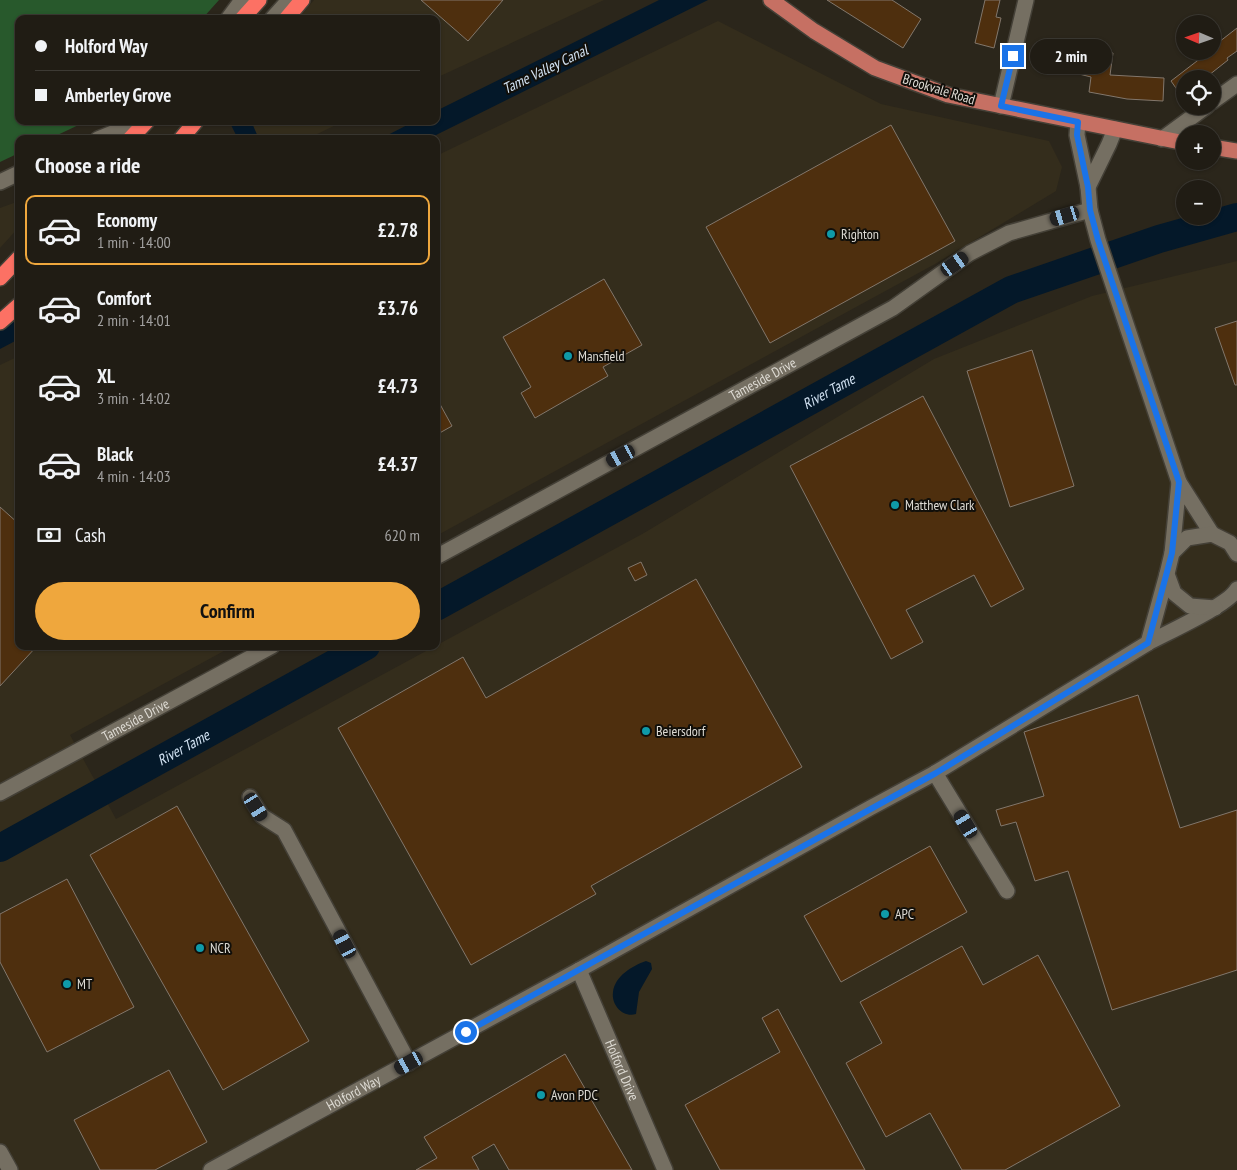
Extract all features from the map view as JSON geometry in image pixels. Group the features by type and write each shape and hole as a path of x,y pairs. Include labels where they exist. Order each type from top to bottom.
{"highway":[{"path":"246,15 259,0"},
{"path":"289,15 302,0"},
{"path":"134,135 143,125"},
{"path":"184,135 192,125"},
{"path":"0,278 15,262"},
{"path":"0,322 15,309"}],"main road":[{"name":"Brookvale Road","path":"771,0 814,31 875,68 948,95 1176,142"},
{"path":"1221,149 1237,151"}],"street":[{"path":"231,15 242,0"},
{"path":"276,15 289,0"},
{"path":"1001,106 1026,0"},
{"path":"1221,96 1237,84"},
{"path":"1162,140 1195,115"},
{"path":"1078,122 1077,135 1088,187 1090,210 1098,240 1179,482 1212,534 1230,543 1237,554"},
{"path":"103,135 116,125"},
{"path":"108,135 132,125"},
{"path":"1088,187 1115,129"},
{"path":"0,182 15,175"},
{"name":"Tameside Drive","path":"440,555 893,308 970,253 1009,233 1090,210"},
{"path":"1148,643 1172,553 1179,482"},
{"path":"1172,553 1187,538 1212,534"},
{"path":"1167,574 1174,593 1190,606 1215,608"},
{"name":"Holford Way","path":"211,1170 936,773 1148,643 1215,608 1236,593"},
{"name":"Tameside Drive","path":"0,794 265,650"},
{"path":"936,773 1007,891"},
{"path":"250,797 262,816 284,830 409,1063"},
{"name":"Holford Drive","path":"578,970 665,1170"},
{"path":"0,1152 10,1170"}],"shaded area":[{"path":"314,0 604,0 440,76 440,15 301,15"},
{"path":"718,21 881,104 1049,141 1062,167 1056,191 935,264 440,534 440,154"},
{"path":"247,125 336,125 315,135 252,135"},
{"path":"15,202 15,231 0,248 0,208"},
{"path":"1237,261 1237,1170 0,1170 0,365 15,358 15,650 226,650 70,735 116,819 428,650 440,650 440,644 644,533 934,359 1092,296"}],"green space":[{"path":"0,0 219,0 206,15 15,15 15,125 79,125 57,135 15,135 15,155 0,162"}],"water":[{"name":"Tame Valley Canal","path":"659,0 708,0 436,135 388,135 407,125 440,125 440,109"},
{"path":"231,125 253,125 257,135 236,135"},
{"path":"15,319 15,341 0,349 0,326"},
{"path":"646,961 651,963 652,969 639,992 636,1014 627,1014 619,1010 614,1002 614,986 625,972"}],"building":[{"path":"421,0 503,0 468,41"},
{"path":"827,0 892,0 921,19 903,48"},
{"path":"985,0 1000,0 996,17 1001,18 994,48 975,43"},
{"path":"1237,28 1237,51 1227,58 1228,60 1215,70 1185,70 1198,60 1221,60 1221,40"},
{"path":"1044,47 1094,59 1095,50 1113,53 1110,75 1164,78 1163,101 1127,99 1089,92 1091,77 1039,64"},
{"path":"1176,77 1176,88 1171,81"},
{"name":"Righton","path":"891,125 955,241 770,343 706,227"},
{"name":"Mansfield","path":"604,279 642,345 603,367 608,376 535,418 521,393 531,387 503,337"},
{"path":"1237,321 1237,385 1235,385 1215,328"},
{"path":"1032,350 1074,486 1010,507 967,371"},
{"name":"Matthew Clark","path":"923,396 1024,589 991,607 974,575 906,610 923,642 891,659 790,466"},
{"path":"440,404 452,426 440,433"},
{"path":"0,507 15,520 15,650 33,650 0,686"},
{"path":"641,562 647,575 635,581 628,568"},
{"path":"696,579 802,767 591,886 596,894 471,965 338,728 463,657 486,698"},
{"path":"1138,695 1180,828 1237,810 1237,970 1112,1010 1068,871 1035,881 1016,822 1001,826 996,810 1044,796 1024,732"},
{"name":"NCR","path":"177,806 309,1041 223,1090 90,855"},
{"name":"APC","path":"930,846 967,912 841,982 804,916"},
{"name":"MT","path":"67,879 134,1007 47,1052 0,962 0,914"},
{"path":"962,946 983,985 1038,955 1120,1106 1005,1170 962,1170 930,1113 886,1137 846,1063 882,1043 860,1002"},
{"path":"778,1009 865,1170 720,1170 685,1105 780,1052 762,1018"},
{"name":"Avon PDC","path":"565,1054 632,1170 509,1170 494,1144 472,1157 479,1170 416,1170 437,1158 424,1137"},
{"path":"169,1070 207,1142 155,1170 100,1170 74,1120"}],"waterway":[{"name":"River Tame","path":"440,605 1011,290 1159,239 1237,217"},
{"name":"River Tame","path":"0,848 359,650"}],"place":[{"name":"Righton","path":"831,234"},
{"name":"Mansfield","path":"568,356"},
{"name":"Matthew Clark","path":"895,505"},
{"name":"Beiersdorf","path":"646,731"},
{"name":"APC","path":"885,914"},
{"name":"NCR","path":"200,948"},
{"name":"MT","path":"67,984"},
{"name":"Avon PDC","path":"541,1095"}],"route":[{"path":"466,1032 936,773 1148,643 1172,553 1179,482 1098,240 1090,210 1088,187 1077,135 1078,122 1001,106 1013,56"}]}
